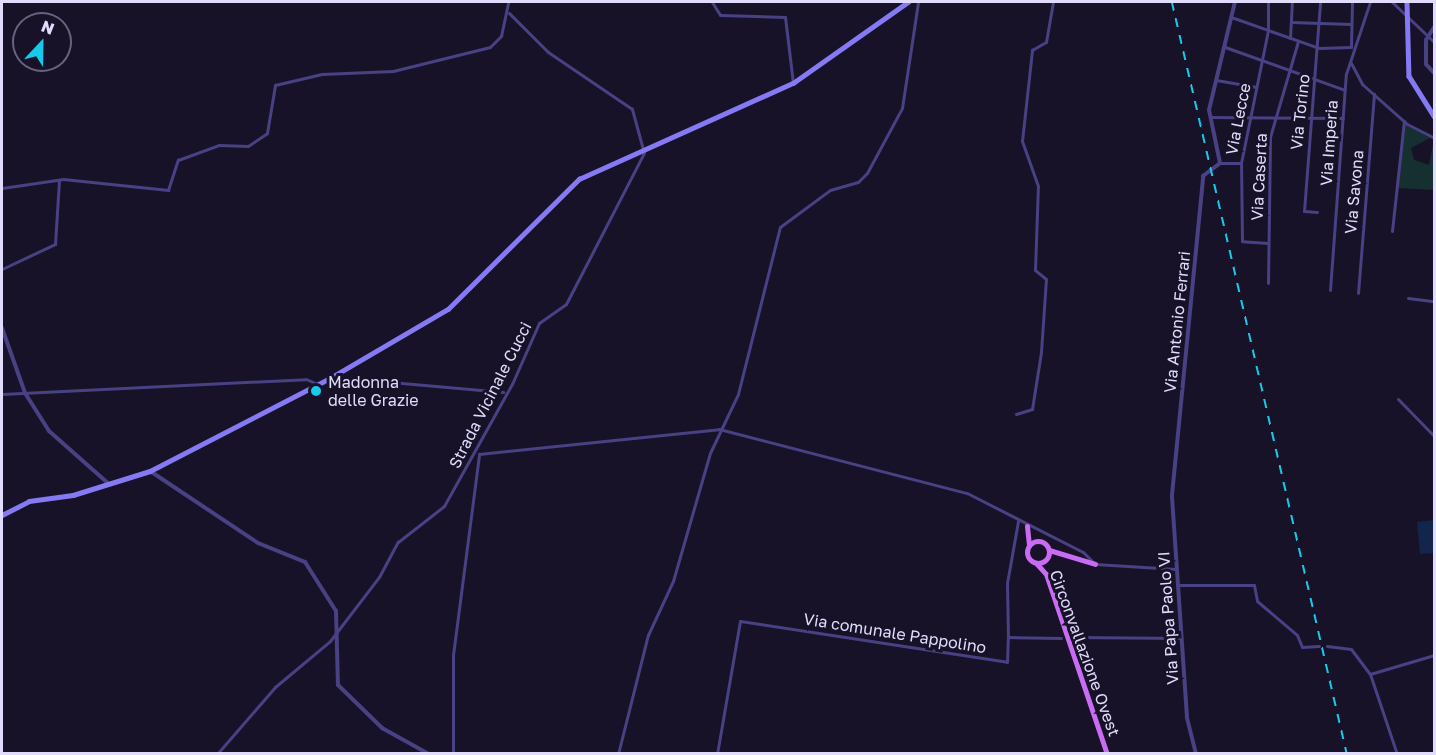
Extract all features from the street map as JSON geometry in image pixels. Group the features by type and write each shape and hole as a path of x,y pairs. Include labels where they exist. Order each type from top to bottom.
{"main road":[{"path":"2,515 29,501 110,484 150,471 332,377 448,309 579,179 644,153 793,83 908,2"},
{"path":"1407,2 1409,76 1434,115"},
{"path":"1027,526 1028,556 1036,563 1061,556"},
{"path":"1027,533 1035,541 1061,556 1095,564"},
{"path":"1029,545 1035,541"},
{"path":"1046,574 1046,559 1049,550"},
{"name":"Circonvallazione Ovest","path":"1036,563 1046,574 1107,753"}],"street":[{"path":"2,188 60,181 168,190 178,160 219,145 248,146 267,133 275,85 322,74 393,71 490,47 508,13 508,2"},
{"path":"712,2 720,15 785,18 793,83"},
{"path":"618,753 642,655 673,581 719,429 738,394 759,326 760,294 780,227 830,190 858,182 894,127 910,70 918,2"},
{"path":"1016,414 1032,409 1041,352 1046,279 1035,270 1038,186 1022,141 1032,50 1046,42 1053,2"},
{"path":"1235,2 1216,80 1210,117 1220,163 1241,163"},
{"name":"Via Lecce","path":"1268,2 1268,30 1241,163 1242,242 1268,243"},
{"path":"1290,38 1292,2"},
{"name":"Via Torino","path":"1317,212 1304,211 1319,48 1320,2"},
{"path":"1232,17 1319,48 1351,47 1352,2"},
{"name":"Via Imperia","path":"1330,290 1345,90 1350,61 1370,2"},
{"path":"1392,2 1434,42"},
{"path":"508,13 548,52 632,109 644,153"},
{"path":"1291,22 1351,24"},
{"path":"1434,27 1428,36 1426,64 1434,73"},
{"name":"Via Caserta","path":"1268,283 1270,137 1293,72 1298,41"},
{"path":"1225,47 1345,90"},
{"path":"1350,61 1359,81 1404,121 1434,138"},
{"path":"1216,80 1256,87"},
{"name":"Via Savona","path":"1359,293 1374,94"},
{"path":"1210,117 1343,118"},
{"path":"1392,231 1404,121"},
{"name":"Strada Vicinale Cucci","path":"217,753 275,687 336,634 398,542 444,506 504,392 512,384 539,323 566,304 644,153"},
{"name":"Via Antonio Ferrari","path":"1173,480 1203,176 1220,163"},
{"path":"2,269 54,244 60,181"},
{"path":"1408,298 1434,301"},
{"path":"2,328 25,393 50,431 110,484"},
{"path":"332,377 504,392"},
{"path":"2,394 295,380 317,384"},
{"path":"1398,399 1434,436"},
{"path":"453,753 453,655 479,454 719,429 967,493 1027,526 1083,552 1095,564 1176,569"},
{"path":"150,471 258,543 305,562 336,611 338,685 382,729 429,753"},
{"name":"Via Papa Paolo VI","path":"1173,480 1176,569 1187,717 1196,753"},
{"path":"1008,638 1007,583 1018,521"},
{"path":"1178,585 1254,585 1257,601 1296,635 1302,646 1319,646"},
{"name":"Via comunale Pappolino","path":"717,753 740,621 1007,662 1008,638 1061,638"},
{"path":"1075,637 1181,638"},
{"path":"1326,646 1351,649 1370,674 1397,753"},
{"path":"1370,674 1434,655"}],"green space":[{"path":"1405,125 1430,138 1411,148 1414,160 1429,165 1434,139 1434,190 1397,188"}],"water":[{"path":"1434,520 1434,553 1420,554 1417,522"}],"railway":[{"path":"1172,2 1347,754"}],"place":[{"name":"Madonna delle Grazie","path":"316,391"}]}
